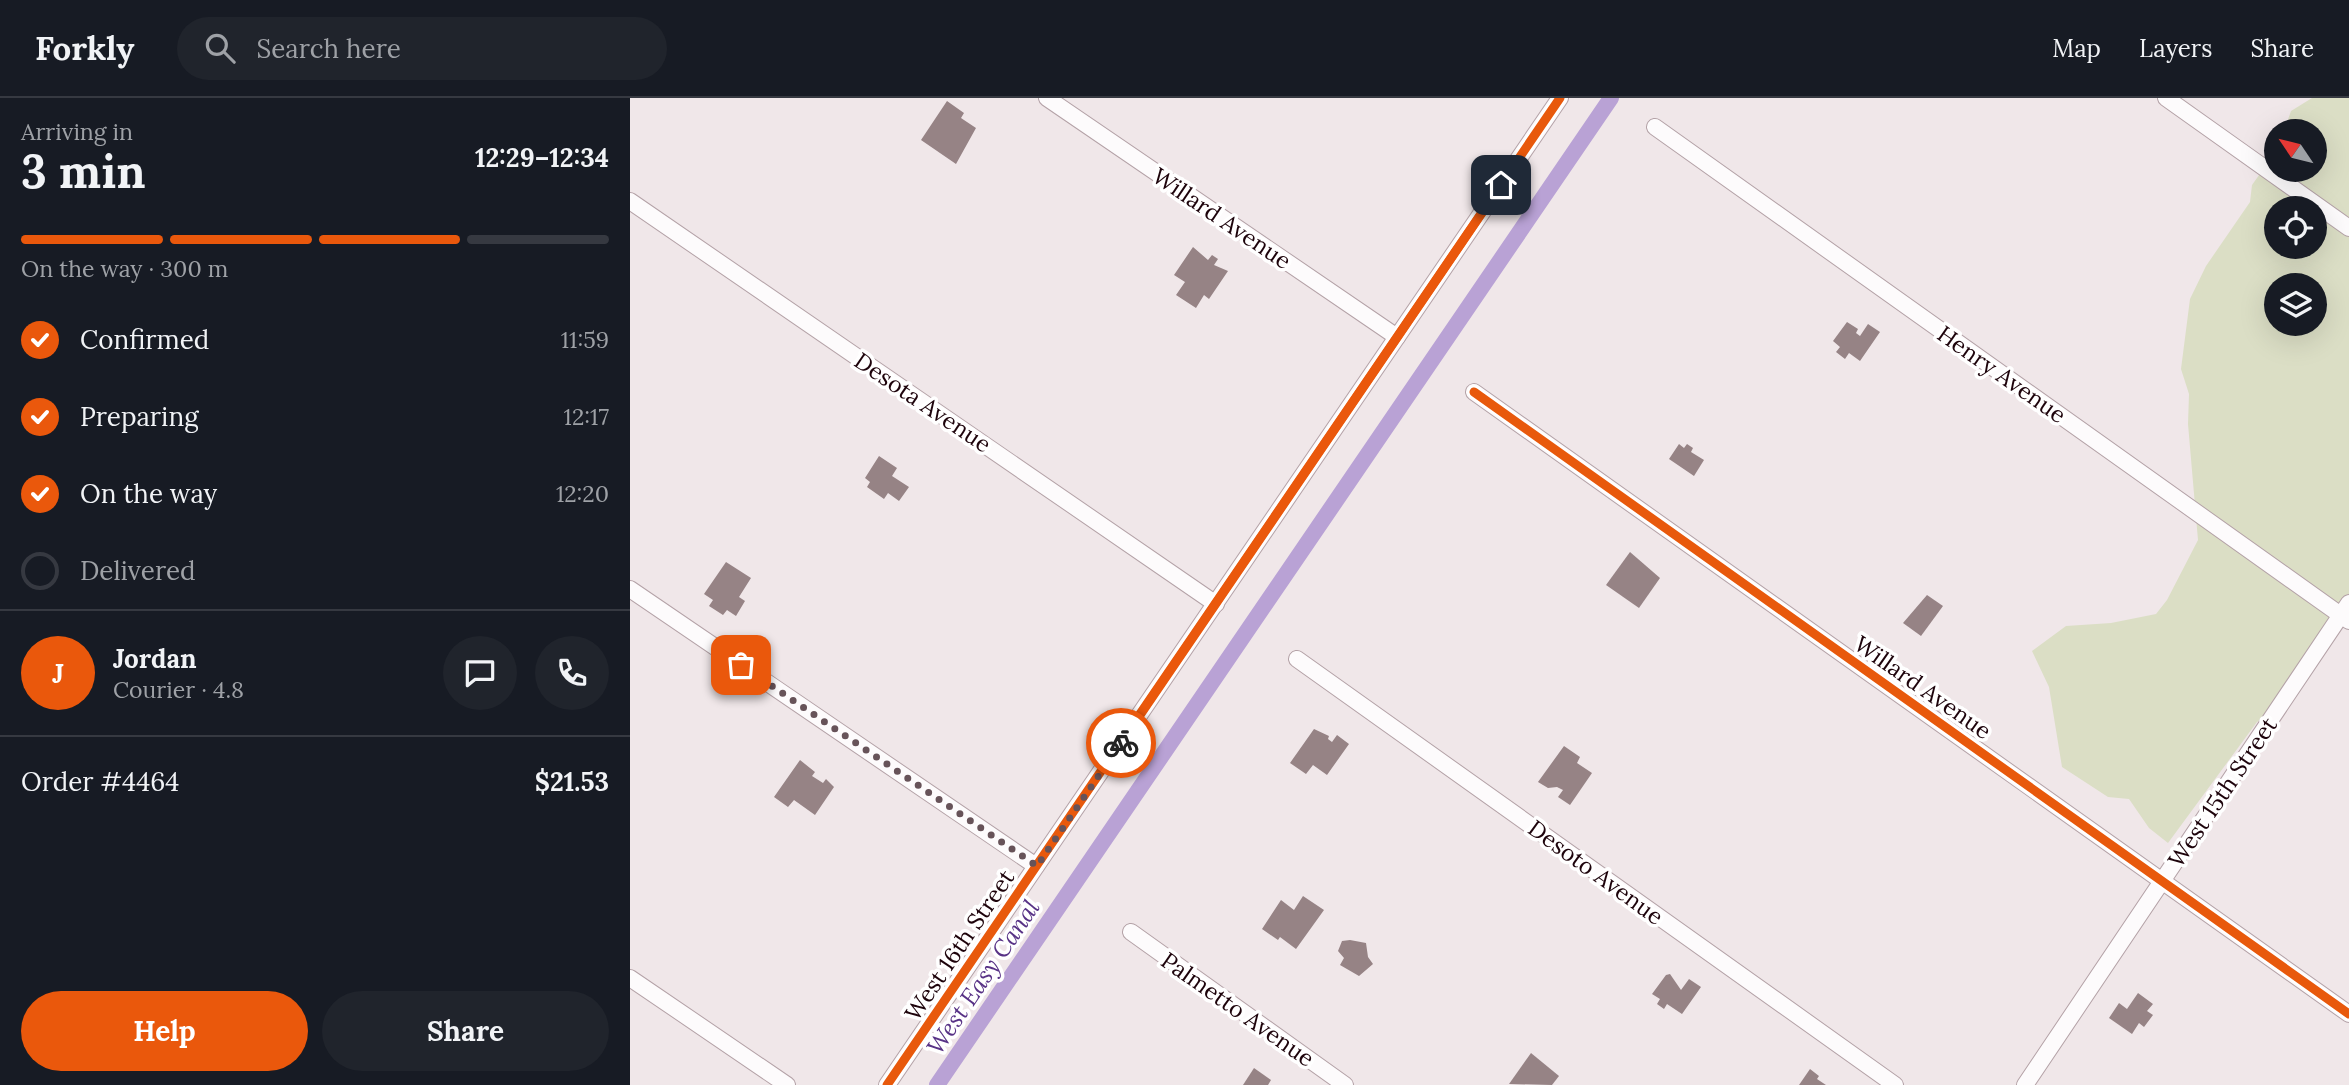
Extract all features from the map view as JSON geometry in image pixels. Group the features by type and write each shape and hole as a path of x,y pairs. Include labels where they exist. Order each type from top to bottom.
{"street":[{"name":"Willard Avenue","path":"1047,98 1397,337"},
{"name":"West 16th Street","path":"887,1085 1560,98"},
{"path":"2166,98 2349,228"},
{"name":"Henry Avenue","path":"1655,127 2346,613"},
{"name":"Desota Avenue","path":"630,201 1216,604"},
{"name":"Willard Avenue","path":"1474,392 2349,1014"},
{"path":"630,589 1037,866"},
{"name":"West 15th Street","path":"2025,1085 2346,613"},
{"name":"Desoto Avenue","path":"1297,659 1895,1085"},
{"name":"Palmetto Avenue","path":"1130,932 1345,1085"},
{"path":"630,978 787,1085"}],"green space":[{"path":"2312,98 2349,98 2349,597 2266,716 2257,722 2168,843 2149,828 2129,799 2108,797 2062,767 2049,687 2032,651 2066,626 2111,623 2156,614 2167,600 2198,540 2188,424 2189,394 2181,369 2190,299 2206,266 2250,202 2252,185 2264,168 2264,182 2328,182 2328,119 2288,119 2291,111"}],"building":[{"path":"947,101 964,113 961,118 976,128 956,164 921,140"},
{"path":"1193,247 1208,260 1212,255 1218,259 1214,265 1228,271 1209,299 1204,295 1196,308 1176,295 1185,282 1174,275"},
{"path":"1847,322 1858,329 1856,333 1860,336 1868,324 1880,332 1860,361 1849,353 1845,359 1836,352 1840,347 1833,341"},
{"path":"1679,444 1684,448 1687,444 1693,448 1691,452 1704,460 1694,476 1669,459"},
{"path":"879,456 897,468 892,476 909,487 899,501 888,493 884,499 867,487 870,482 865,478"},
{"path":"1630,552 1660,578 1639,608 1606,585"},
{"path":"726,562 751,578 739,597 745,601 736,616 727,610 723,615 709,606 713,600 704,594"},
{"path":"1927,595 1943,606 1921,636 1903,623"},
{"path":"1314,729 1329,736 1328,739 1332,742 1337,735 1349,744 1327,775 1313,765 1306,774 1290,763"},
{"path":"1564,746 1580,757 1577,763 1592,773 1570,805 1558,797 1563,790 1557,787 1548,788 1538,782"},
{"path":"800,760 815,772 812,776 823,783 826,779 834,787 815,815 794,800 788,807 774,797"},
{"path":"1303,896 1324,910 1296,949 1280,937 1278,940 1262,929 1281,900 1294,910"},
{"path":"1342,941 1366,943 1368,957 1373,964 1359,976 1340,965 1344,958 1338,951"},
{"path":"1670,974 1681,990 1689,979 1701,987 1682,1014 1667,1004 1664,1009 1657,1004 1660,999 1652,994 1666,975"},
{"path":"2138,993 2153,1004 2147,1011 2153,1015 2144,1027 2139,1023 2132,1034 2109,1018 2119,1003 2127,1009"},
{"path":"1531,1053 1559,1076 1552,1085 1509,1084"},
{"path":"1254,1068 1271,1080 1268,1085 1243,1085"},
{"path":"1810,1069 1819,1076 1817,1079 1826,1085 1799,1085"}],"waterway":[{"name":"West Easy Canal","path":"937,1085 1611,98"}],"cycle path":[{"path":"887,1085 1560,98"},
{"path":"1474,392 2349,1014"}],"way so far":[{"path":"741,665 1037,866 1121,743"}],"route":[{"path":"1121,743 1501,185"}]}
